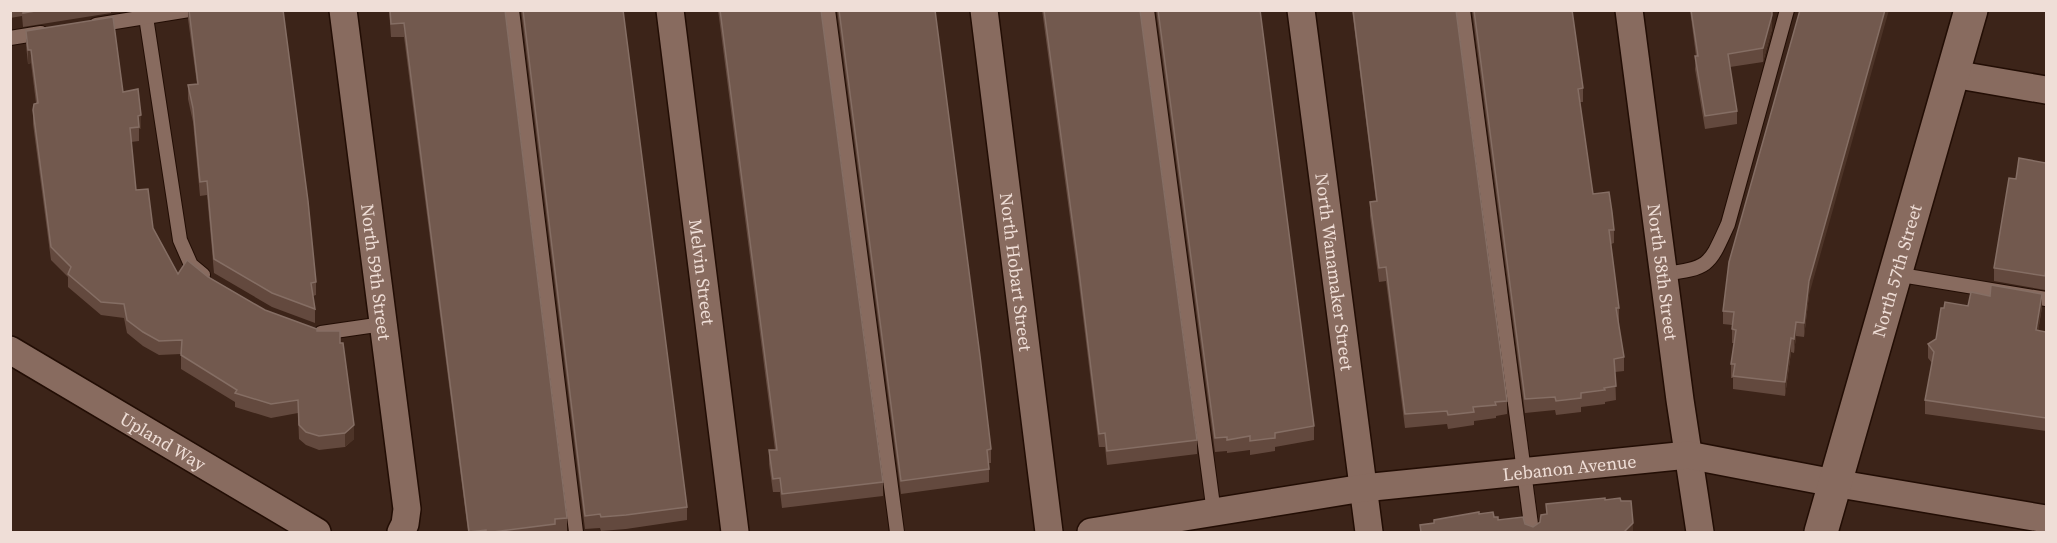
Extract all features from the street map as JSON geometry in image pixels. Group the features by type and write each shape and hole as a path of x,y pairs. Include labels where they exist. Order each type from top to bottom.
{"street":[{"name":"North 59th Street","path":"342,10 407,509 405,524 401,532"},
{"name":"Melvin Street","path":"670,10 735,532"},
{"name":"North Hobart Street","path":"984,10 1049,532"},
{"name":"North Wanamaker Street","path":"1300,10 1369,532"},
{"name":"North 58th Street","path":"1629,10 1700,532"},
{"name":"North 57th Street","path":"1821,532 1971,10"},
{"path":"1953,74 2046,90"},
{"name":"Upland Way","path":"10,350 316,532"},
{"name":"Lebanon Avenue","path":"1091,532 1363,488 1688,455 1834,483 2046,519"}],"lane":[{"path":"78,28 189,10"},
{"path":"512,10 576,532"},
{"path":"828,10 897,532"},
{"path":"1147,10 1214,513"},
{"path":"1463,10 1532,532"},
{"path":"1664,274 1692,270 1708,262 1719,244 1728,224 1787,10"},
{"path":"146,17 180,240 191,265 212,283"},
{"path":"10,38 56,31"},
{"path":"1895,274 2046,299"},
{"path":"306,330 318,333 383,324"}],"building":[{"path":"23,10 41,10 23,13"},
{"path":"189,10 283,10 308,201 316,282 311,283 315,309 272,293 214,259 207,181 200,182 193,108 188,85 198,84"},
{"path":"390,10 505,10 567,518 555,519 555,524 493,532 486,532 486,530 469,532 404,23 391,24"},
{"path":"523,10 623,10 687,507 626,515 585,516"},
{"path":"720,10 821,10 883,482 782,494 780,478 773,479 769,450 777,450"},
{"path":"839,10 935,10 991,449 987,450 989,469 901,481"},
{"path":"1044,10 1140,10 1197,440 1107,451 1105,433 1099,434"},
{"path":"1158,10 1260,10 1314,426 1275,433 1275,438 1250,441 1250,436 1227,440 1227,437 1215,438"},
{"path":"1353,10 1456,10 1507,401 1495,402 1496,405 1473,407 1474,412 1448,415 1447,411 1405,414 1386,267 1379,268 1370,202 1377,201"},
{"path":"1474,10 1572,10 1583,88 1578,89 1593,194 1609,192 1612,212 1614,230 1609,230 1619,308 1616,308 1624,357 1614,359 1616,386 1581,393 1581,398 1556,401 1555,397 1525,399"},
{"path":"1691,10 1772,10 1763,48 1728,54 1737,111 1705,116 1695,56 1698,56"},
{"path":"1800,10 1885,10 1809,281 1804,323 1796,322 1794,339 1791,338 1785,382 1733,376 1735,364 1731,364 1736,330 1732,329 1734,312 1723,311 1729,262"},
{"path":"113,17 123,92 138,89 141,115 138,116 139,127 130,128 136,190 148,189 153,228 178,274 187,260 208,277 265,310 317,329 317,331 340,331 354,425 345,433 319,436 306,432 299,425 298,400 271,404 235,393 237,390 181,355 182,340 159,341 127,320 124,304 101,302 68,274 71,267 51,247 33,110 34,104 38,103 31,50 28,50 26,31"},
{"path":"2019,158 2046,163 2045,276 1994,268 2009,178 2016,179"},
{"path":"1991,285 2042,294 2036,330 2046,332 2046,418 1925,400 1934,352 1928,344 1936,339 1941,308 1944,308 1945,302 1968,306 1971,292 1990,296"},
{"path":"1605,498 1605,500 1620,498 1621,501 1631,501 1633,523 1624,532 1421,532 1420,525 1434,523 1434,520 1479,512 1479,514 1493,512 1494,517 1498,517 1498,520 1523,517 1525,524 1533,527 1540,522 1541,515 1547,514 1546,504"}]}
